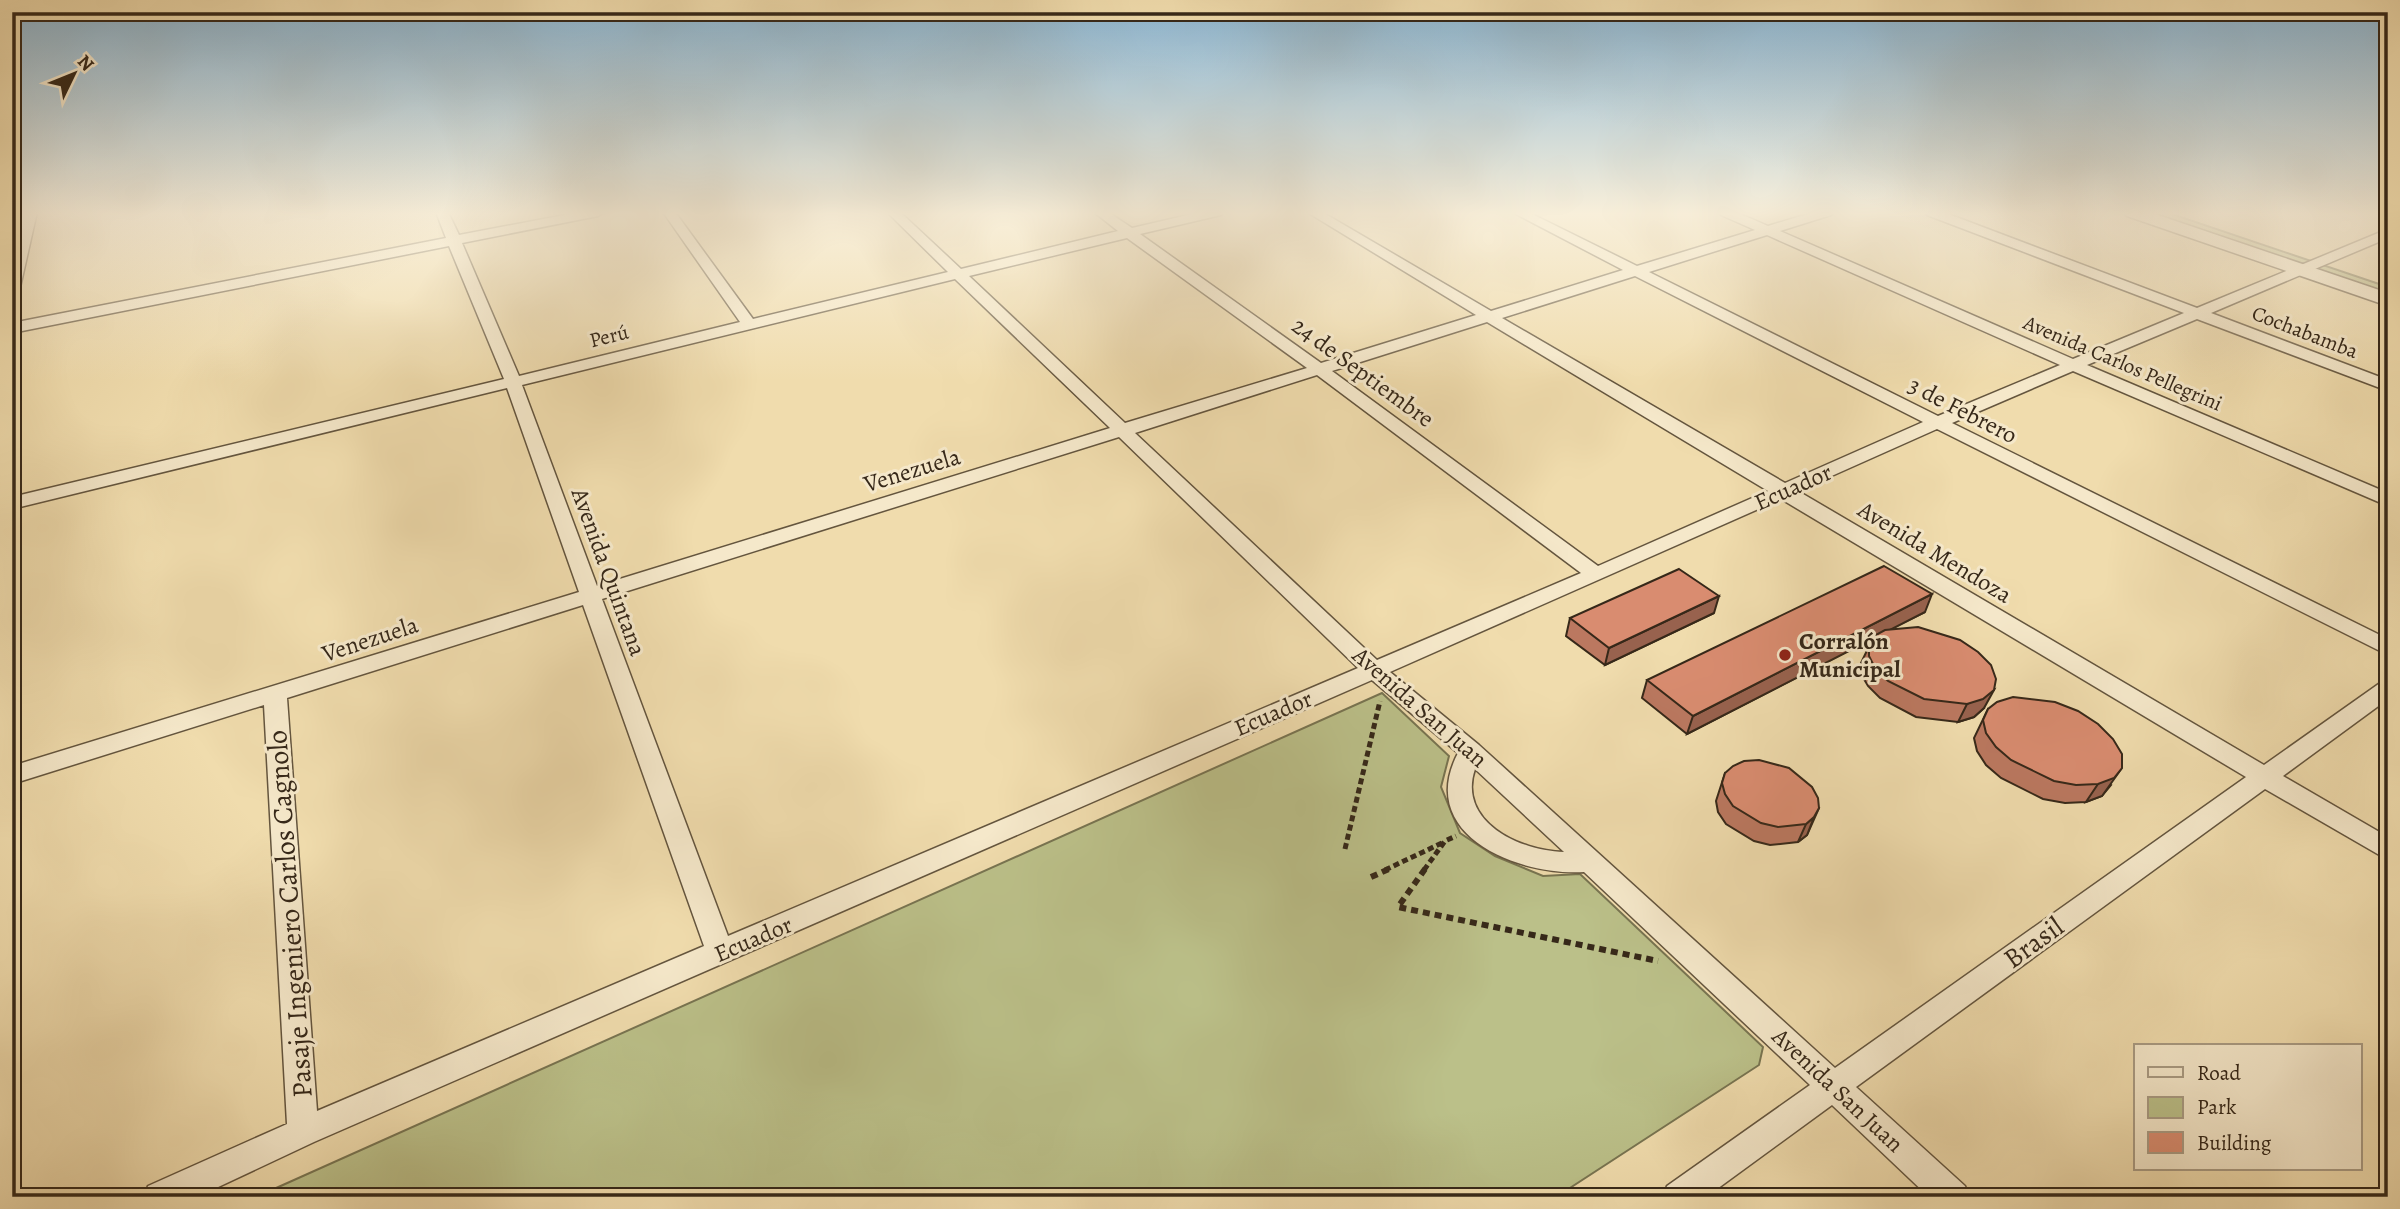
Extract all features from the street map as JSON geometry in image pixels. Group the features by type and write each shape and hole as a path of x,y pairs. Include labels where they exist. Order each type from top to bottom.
{"street":[{"path":"12,292 17,268"},
{"path":"12,328 310,268"},
{"name":"Avenida Quintana","path":"464,268 513,382 720,953"},
{"path":"709,268 748,323"},
{"name":"Avenida San Juan","path":"951,268 1373,669 1471,751 1953,1197"},
{"name":"Perú","path":"12,503 980,268"},
{"name":"24 de Septiembre","path":"1178,268 1320,369 1596,575"},
{"name":"Avenida Mendoza","path":"1408,268 2388,850"},
{"name":"3 de Febrero","path":"1630,268 2388,648"},
{"name":"Venezuela","path":"12,775 1643,268"},
{"name":"Avenida Carlos Pellegrini","path":"1856,268 2075,366 2388,500"},
{"name":"Cochabamba","path":"2079,268 2388,386"},
{"name":"Ecuador","path":"160,1197 303,1132 1596,575 1936,424 2301,268"},
{"path":"2313,268 2388,300"},
{"path":"2316,268 2388,287"},
{"name":"Brasil","path":"1679,1197 2388,688"},
{"name":"Pasaje Ingeniero Carlos Cagnolo","path":"275,695 303,1132"},
{"path":"1471,751 1460,773 1457,795 1472,826 1514,853 1552,862 1591,861"}],"path":[{"path":"1345,849 1382,693"},
{"path":"1371,877 1472,826"},
{"path":"1445,841 1398,907 1663,962"}],"green space":[{"path":"2296,268 2333,268 2388,287 2388,300"},
{"path":"1382,693 1449,756 1441,787 1460,833 1495,856 1543,876 1580,874 1763,1047 1759,1065 1556,1197 256,1197"}],"building":[{"name":"Corralón Municipal","path":"1884,566 1932,594 1693,716 1647,680"},
{"path":"1679,569 1719,596 1609,648 1570,618"},
{"path":"1918,627 1960,640 1978,652 1991,665 1996,679 1994,690 1983,699 1967,704 1924,699 1888,681 1875,668 1869,656 1869,645 1874,636 1885,630"},
{"path":"2013,697 2055,702 2078,711 2098,724 2113,739 2122,754 2122,768 2114,778 2098,784 2076,785 2054,781 2011,760 1996,747 1986,733 1983,720 1988,709 1997,702"},
{"path":"1759,760 1789,768 1812,787 1818,798 1819,808 1806,824 1778,827 1761,823 1733,806 1722,783 1725,773 1744,761"}],"place":[{"name":"Corralón Municipal","path":"1785,655"}]}
